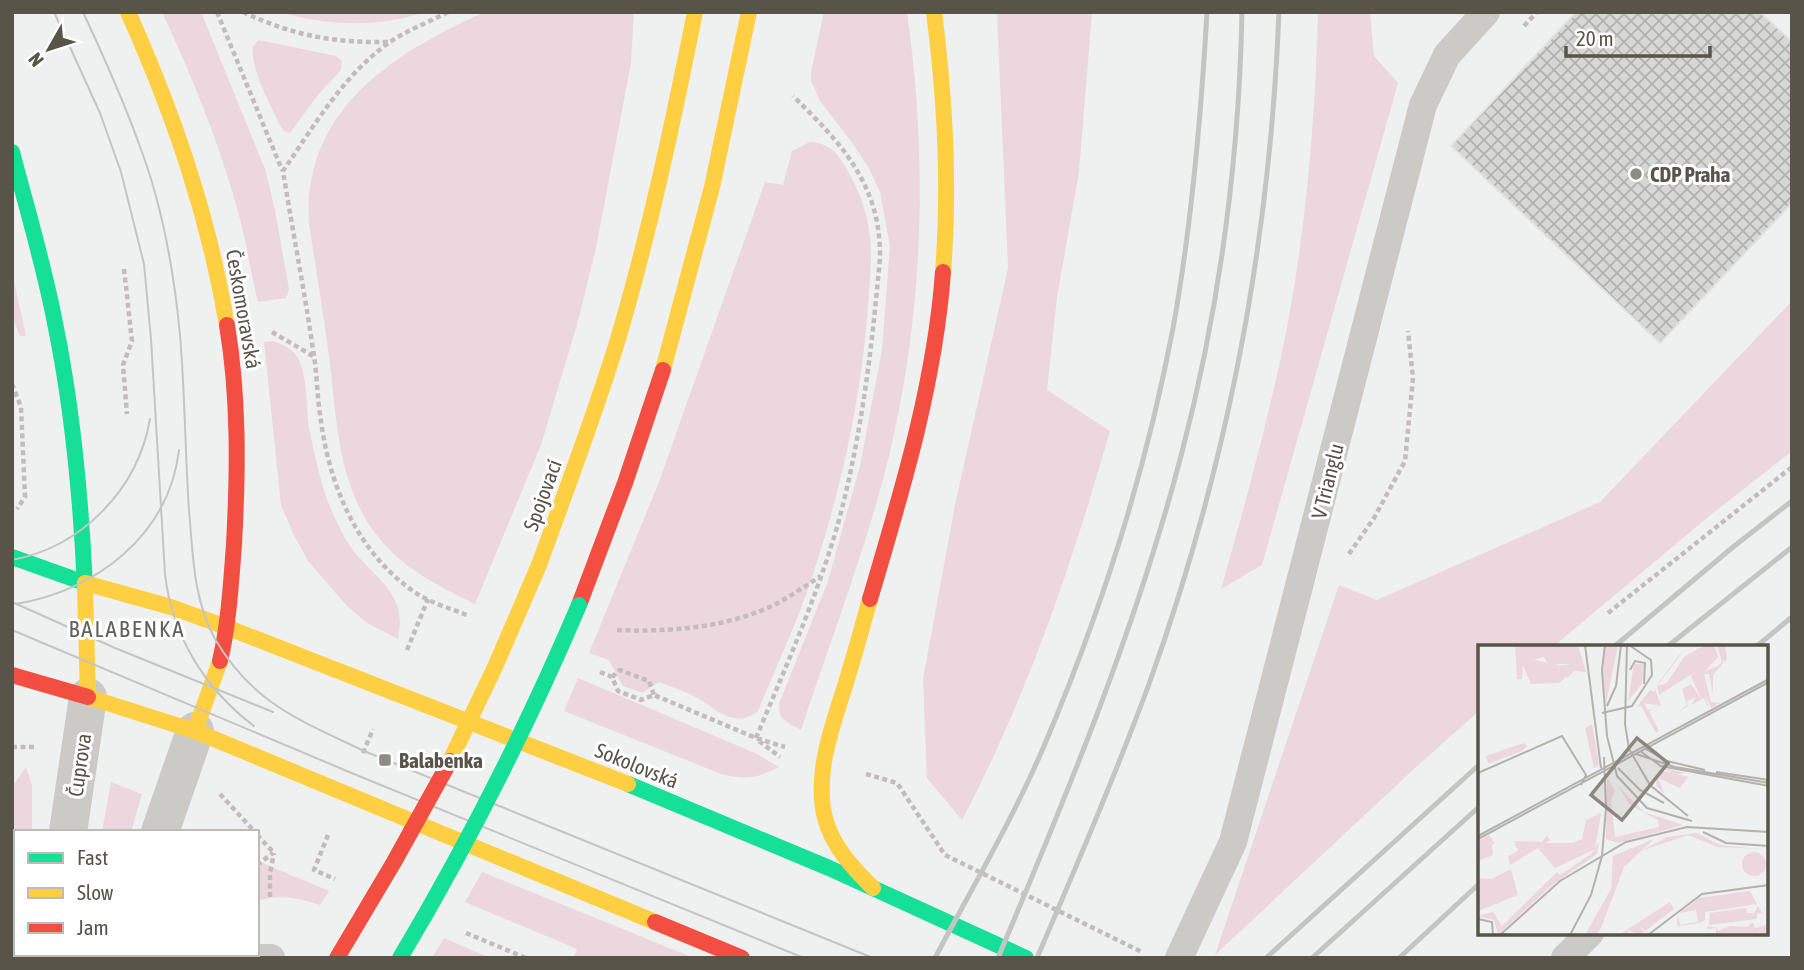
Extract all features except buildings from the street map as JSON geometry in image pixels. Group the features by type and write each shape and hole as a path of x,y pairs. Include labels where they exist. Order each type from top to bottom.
{"main road":[{"name":"Českomoravská","path":"128,12 162,87 205,219 230,331 236,394 238,497 226,627 222,650 195,731"},
{"name":"Spojovací","path":"337,958 439,786 496,667 539,565 585,439 631,286 678,96 695,12"},
{"path":"400,958 464,849 524,732 579,605 613,514 666,359 711,189 749,12"},
{"path":"873,888 849,865 830,836 822,811 821,790 833,726 919,424 936,340 942,292 947,172 945,112 934,12"},
{"path":"12,152 60,349 82,530 88,698"},
{"path":"12,557 85,583"},
{"name":"Sokolovská","path":"85,583 171,607 226,627 652,793 873,888 1026,958"},
{"path":"12,675 195,731 742,958"}],"street":[{"name":"Čuprova","path":"68,830 88,698"},
{"path":"161,830 195,731"}],"lane":[{"name":"V Trianglu","path":"1179,958 1233,842 1423,105 1447,55 1486,12"},
{"path":"1565,958 1588,935"},
{"path":"256,958 271,958"}],"path":[{"path":"217,12 283,171 314,356 324,444 336,485 353,526 371,552 395,576 428,599 314,870"},
{"path":"243,12 313,38 350,43 391,42"},
{"path":"283,171 338,92 357,70 391,42 448,12"},
{"path":"1518,33 1537,12"},
{"path":"618,691 641,700 654,695 756,738 821,576 851,473 866,399 880,235 870,195 859,173 841,145 793,96"},
{"path":"124,269 132,341 123,365 127,414"},
{"path":"1345,561 1374,518 1405,461 1413,378 1407,325"},
{"path":"12,384 21,407 24,498 17,509"},
{"path":"1608,613 1792,467"},
{"path":"616,630 678,629 736,618 772,606 821,576"},
{"path":"612,677 620,670 649,681 654,695"},
{"path":"897,783 945,855 1143,952"},
{"path":"259,837 274,853"},
{"path":"259,864 274,853"},
{"path":"270,897 270,873 274,853"}],"shaded area":[{"path":"162,12 201,12 265,169 289,289 286,298 258,302 240,219 213,133"},
{"path":"279,12 425,12 388,21 352,23 316,20"},
{"path":"485,12 634,12 631,63 596,248 578,321 541,445 475,604 436,584 400,559 379,538 355,497 341,451 309,224 311,184 321,149 337,118 360,91 387,67 418,46"},
{"path":"824,12 907,12 918,124 919,235 910,346 889,456 859,560 801,730 782,717 779,704 828,581 860,466 882,350 890,246 880,192 869,168 820,101 811,81"},
{"path":"997,12 1092,12 1079,172 1057,297 1047,390 1110,431 1063,581 1028,677 962,820 927,778 923,679 955,505 1008,268"},
{"path":"1318,12 1370,12 1374,56 1398,83 1262,565 1221,589 1260,444 1289,314 1307,185"},
{"path":"259,40 336,56 342,61 341,70 317,96 290,133 284,131 279,124 258,75 253,46"},
{"path":"810,142 825,145 840,158 860,195 865,212 871,262 864,350 840,481 806,594 758,711 750,716 734,718 720,713 690,694 659,682 642,693 623,686 609,660 589,653 659,482 765,182 783,185 792,151"},
{"path":"12,272 26,336 20,336 12,317"},
{"path":"1792,301 1792,451 1708,517 1555,645 1478,645 1478,712 1215,955 1339,585 1377,600 1600,502"},
{"path":"273,341 291,350 300,362 305,380 309,428 324,491 336,521 352,549 394,598 400,623 398,639 367,623 346,605 308,561 281,505 264,342"},
{"path":"578,678 755,753 779,767 750,777 721,774 564,711"},
{"path":"26,767 32,785 32,830 14,830 12,888 12,787"},
{"path":"111,782 142,794 132,830 102,830"},
{"path":"259,861 329,891 320,905 304,900 273,898 259,901"},
{"path":"482,872 694,958 574,958 577,949 465,902"},
{"path":"444,938 490,958 432,958"}],"tram line":[{"path":"54,12 100,113 121,172 144,264 165,574 175,619 183,640 206,678 220,695 254,726"},
{"path":"83,12 133,127 160,214 180,335 195,576 202,608 215,639 245,680 280,708 364,751 873,958"},
{"path":"12,560 38,553 61,542 103,511 120,491 133,469 150,419"},
{"path":"16,604 46,597 74,586 100,572 124,554 144,533 161,508 172,480 179,450"},
{"path":"12,602 115,648 273,712"},
{"path":"12,630 354,774 804,958"}],"railway":[{"path":"935,958 1006,827 1044,746 1103,593 1135,488 1162,382 1180,289 1195,170 1207,12"},
{"path":"998,958 1075,771 1122,645 1164,517 1182,452 1207,344 1225,234 1237,122 1242,12"},
{"path":"1037,958 1149,684 1177,603 1201,520 1240,353 1254,268 1266,183 1279,12"},
{"path":"1616,645 1792,501"},
{"path":"1669,645 1792,547"},
{"path":"1758,645 1792,617"},
{"path":"1266,958 1478,766"},
{"path":"1312,958 1478,808"},
{"path":"1399,958 1478,885"}],"traffic: fast":[{"path":"12,152 46,280 67,389 85,587"},
{"path":"12,557 85,583"},
{"path":"400,958 496,784 579,605"},
{"path":"628,784 829,868 1026,958"}],"traffic: slow":[{"path":"128,12 188,166 210,244 227,325"},
{"path":"539,565 600,396 630,298 660,176 695,12"},
{"path":"663,370 712,187 749,12"},
{"path":"934,12 945,142 943,272"},
{"path":"450,761 495,667 539,565"},
{"path":"85,583 171,607 226,627"},
{"path":"85,587 88,697 195,731 220,661"},
{"path":"870,599 827,746 822,800 828,828 838,847 873,888"},
{"path":"226,627 628,784"},
{"path":"195,731 655,922"}],"traffic: jam":[{"path":"870,599 916,437 933,355 943,272"},
{"path":"220,661 229,602 236,489 236,407 227,325"},
{"path":"579,605 625,483 663,370"},
{"path":"12,675 88,697"},
{"path":"337,958 450,761"},
{"path":"655,922 742,958"}],"place":[{"name":"CDP Praha","path":"1636,174"},
{"name":"Balabenka","path":"385,760"}],"district":[{"name":"BALABENKA","path":"127,629"}]}
